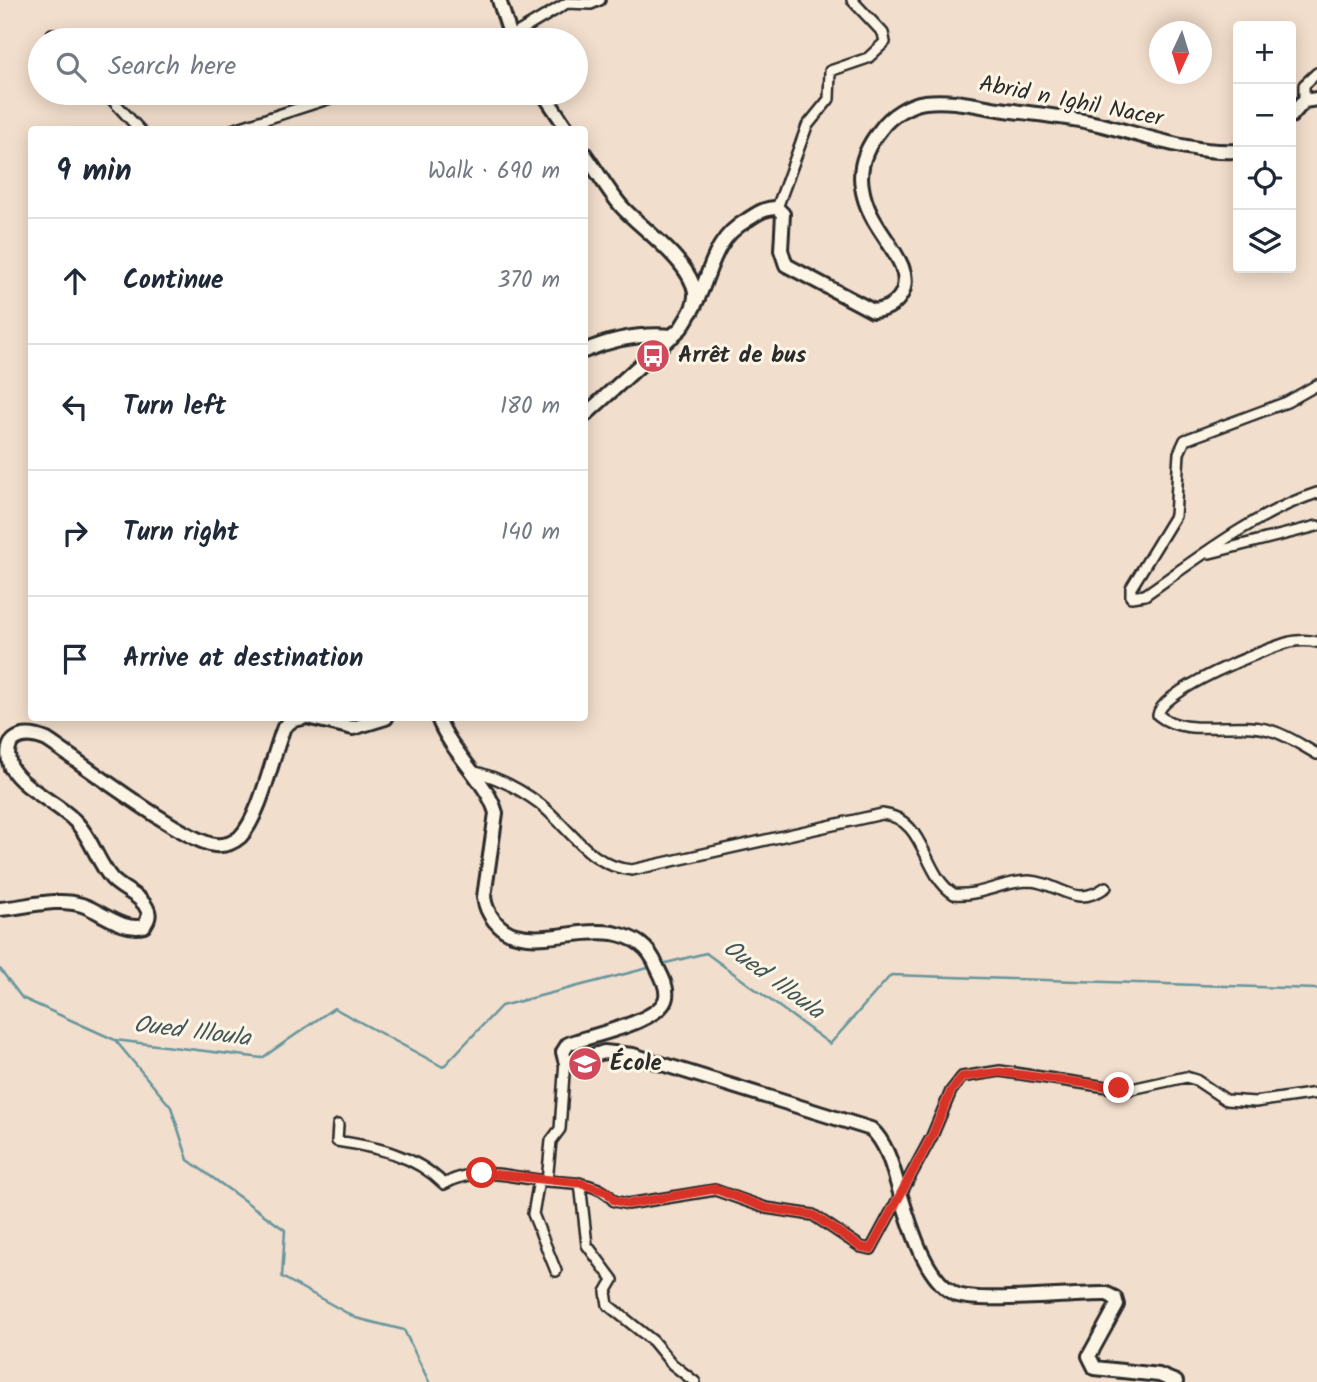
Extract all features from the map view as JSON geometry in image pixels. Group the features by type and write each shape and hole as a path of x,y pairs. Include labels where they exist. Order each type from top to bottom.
{"street":[{"path":"499,0 506,28"},
{"path":"526,28 567,2 590,4 600,0"},
{"path":"588,412 673,336 702,293 721,241 732,228 765,208 777,208 807,126 829,99 830,71 868,58 884,42 883,33 852,0"},
{"path":"1304,102 1304,85 1317,73"},
{"path":"1296,111 1304,102 1317,99"},
{"name":"Abrid n Ighil Nacer","path":"777,208 783,214 782,250 786,265 873,312 888,310 899,302 904,286 902,268 865,203 861,185 862,167 867,147 883,125 900,112 922,102 949,101 1065,117 1197,147 1233,150"},
{"path":"117,105 136,126"},
{"path":"244,126 309,105"},
{"path":"551,105 565,126"},
{"path":"588,159 622,207 658,240 690,279 695,294 691,312"},
{"path":"588,350 614,340 647,334 673,336"},
{"path":"1317,385 1287,402 1185,440 1178,453 1175,516 1131,587 1131,597 1145,595 1203,555 1288,505 1317,494"},
{"path":"1203,555 1317,526"},
{"path":"1317,642 1286,643 1207,676 1163,703 1158,715 1165,721 1186,725 1246,725 1270,730 1317,754"},
{"path":"0,909 61,901 81,904 127,925 144,926 149,919 149,912 141,900 111,878 76,821 11,769 5,756 7,744 12,737 32,733 47,740 165,819 205,843 218,846 240,836 252,818 284,727 292,721"},
{"path":"324,721 353,728 376,721"},
{"path":"440,721 469,771 493,802 496,813 484,897 485,908 502,928 515,935 615,934 647,947 666,988 666,998 660,1011 645,1019 568,1044 563,1052 565,1060 560,1129 551,1141 533,1213 556,1271"},
{"path":"469,771 503,782 540,804 594,856 617,869 632,870 882,814 896,815 906,822 944,883 954,894 1030,881 1070,896 1086,897 1106,887"},
{"path":"565,1060 572,1062 604,1052 633,1055 871,1129 883,1142 900,1194 929,1266 938,1280 953,1293 983,1300 1107,1294 1115,1298 1117,1305 1089,1356 1090,1362 1095,1368 1159,1375 1177,1382"},
{"path":"338,1125 337,1141 383,1149 410,1160 444,1184 463,1174 489,1172 543,1181 580,1183 607,1192 614,1200 628,1204 715,1189 766,1208 813,1215 861,1247 871,1249 957,1082 973,1074 1000,1072 1127,1090 1186,1077 1196,1080 1217,1096 1245,1101 1317,1093"},
{"path":"580,1183 587,1245 613,1280 606,1292 608,1305 653,1341 672,1364 695,1382"}],"waterway":[{"name":"Oued Illoula","path":"662,964 706,953 830,1044 891,975 1317,989"},
{"name":"Oued Illoula","path":"115,1040 262,1058 334,1008 443,1067 501,1006 652,967"},
{"name":"Oued Illoula","path":"0,969 22,998 115,1040 171,1107 188,1160 285,1230 282,1277 356,1318 404,1330 429,1382"}],"place":[{"name":"Arrêt de bus","path":"653,356"},
{"name":"École","path":"585,1064"}],"route":[{"path":"482,1173 580,1183 607,1192 614,1200 628,1204 715,1189 766,1208 813,1215 861,1247 871,1249 932,1136 951,1091 962,1077 1000,1072 1119,1088"}]}
